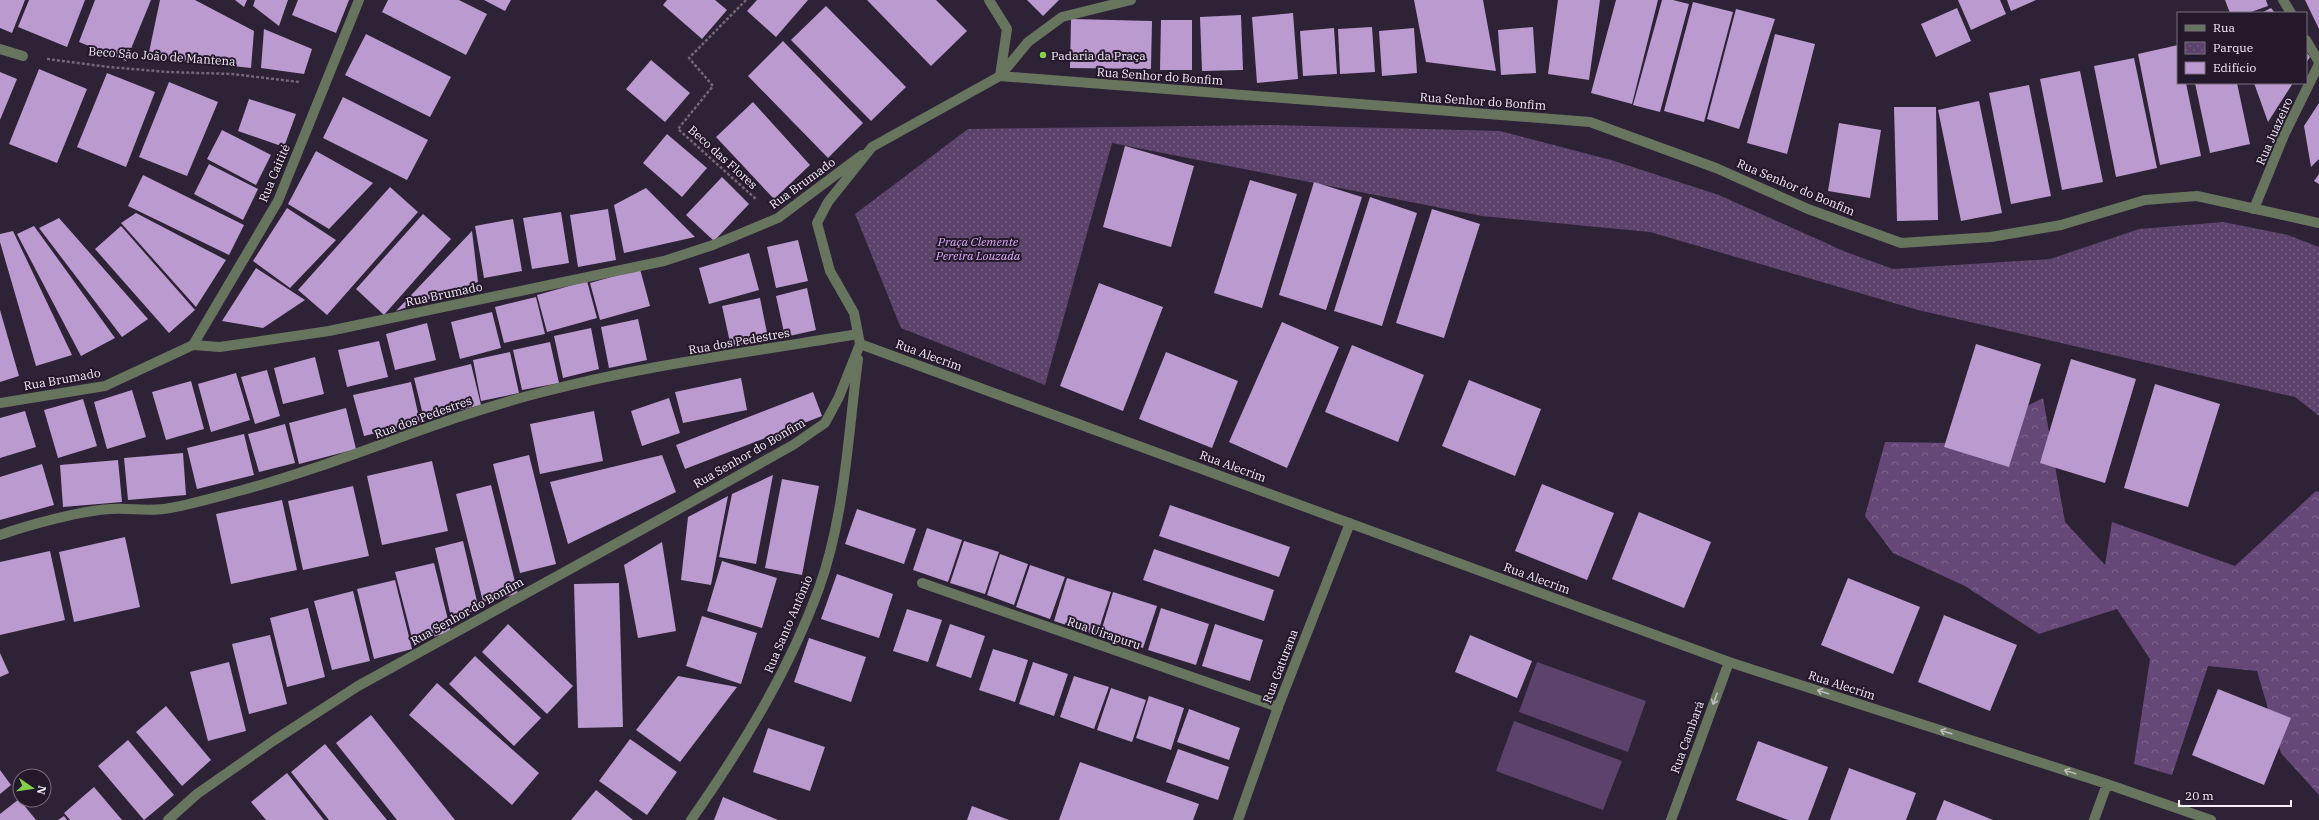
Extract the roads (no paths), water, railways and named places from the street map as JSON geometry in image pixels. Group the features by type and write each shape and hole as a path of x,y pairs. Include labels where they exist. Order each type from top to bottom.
{"street":[{"name":"Rua Caitité","path":"193,345 278,201 359,0"},
{"path":"989,0 1007,29 1000,76"},
{"path":"859,339 854,313 830,271 817,223 828,202 872,147 1000,76 1028,42 1062,17 1131,0"},
{"path":"2283,0 2290,12"},
{"path":"2307,42 2319,63"},
{"path":"0,49 23,56"},
{"name":"Rua Juazeiro","path":"2254,209 2284,135 2319,63"},
{"name":"Rua Senhor do Bonfim","path":"1000,76 1590,122 1716,168 1808,209 1901,243 1991,237 2054,226 2145,200 2197,196 2319,223"},
{"name":"Rua Brumado","path":"0,403 105,386 193,345 220,347 329,331 657,263 713,246 778,218 872,147"},
{"name":"Rua Senhor do Bonfim","path":"168,820 197,794 273,740 358,686 660,520 800,440 825,423 840,397 859,339"},
{"name":"Rua Alecrim","path":"859,339 1350,523 1729,662 2107,784 2211,820"},
{"name":"Rua dos Pedestres","path":"0,535 76,515 111,509 148,510 169,508 240,490 308,471 455,418 539,392 631,372 859,339"},
{"name":"Rua Santo Antônio","path":"692,820 737,751 786,669 820,587 834,536 859,339"},
{"name":"Rua Gaturana","path":"1238,820 1278,707 1350,523"},
{"name":"Rua Uirapuru","path":"922,583 1278,707"},
{"name":"Rua Cambará","path":"1671,820 1729,662"},
{"path":"2094,820 2107,784"}],"place":[{"name":"Padaria da Praça","path":"1043,55"}],"park label":[{"name":"Praça Clemente Pereira Louzada","path":"978,248"}]}
